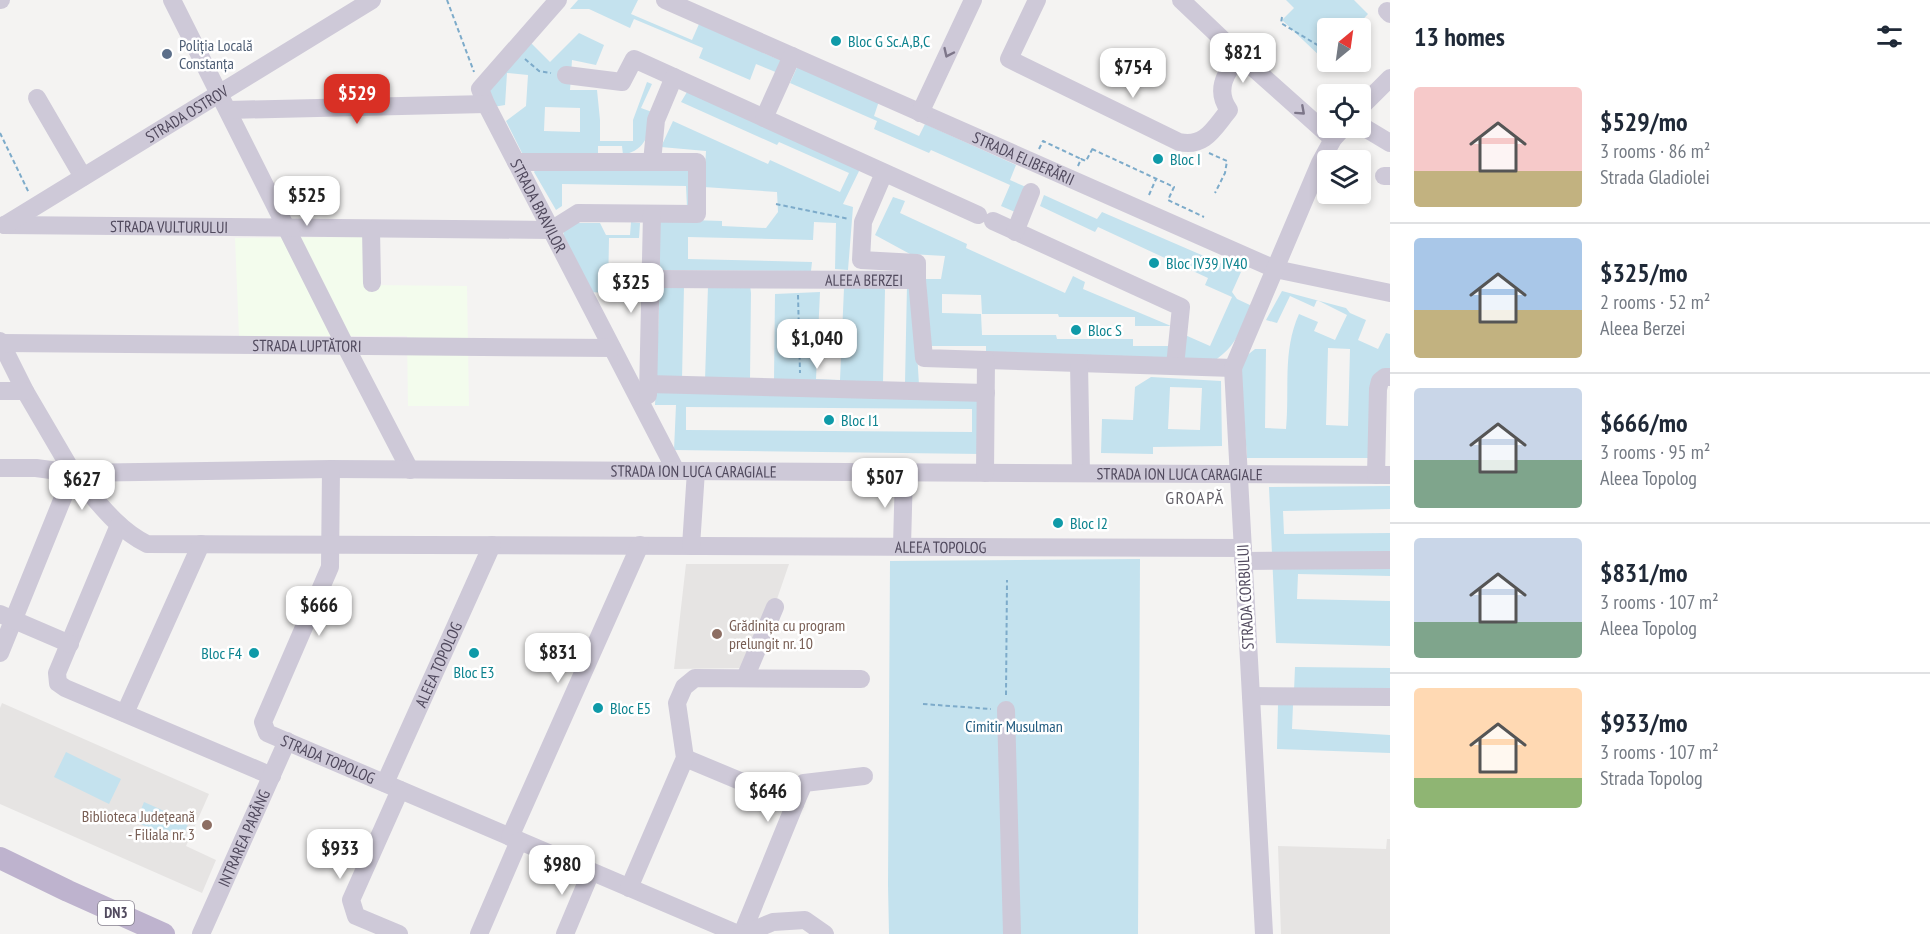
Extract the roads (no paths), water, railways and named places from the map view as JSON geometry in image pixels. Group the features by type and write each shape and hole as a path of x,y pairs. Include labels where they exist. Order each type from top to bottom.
{"main road":[{"name":"DN3","path":"0,858 164,934"},
{"name":"DN3","path":"0,864 68,891"}],"street":[{"path":"172,0 410,470"},
{"name":"STRADA OSTROV","path":"2,227 372,0"},
{"path":"228,110 483,96 515,50 558,0"},
{"name":"STRADA ELIBERĂRII","path":"665,0 1275,269 1390,293"},
{"path":"920,113 973,0"},
{"path":"1037,0 1009,59 1179,142 1190,144 1202,141 1229,110 1222,100 1223,86 1230,67 1240,56"},
{"path":"1181,0 1240,56 1317,116"},
{"path":"764,118 792,56"},
{"path":"566,75 622,82 633,59 1181,307 1175,366"},
{"path":"652,162 656,120 674,77"},
{"path":"1371,97 1390,78"},
{"name":"STRADA BRAVILOR","path":"483,96 676,471"},
{"path":"37,98 83,177"},
{"path":"1371,132 1390,143"},
{"name":"STRADA CORBULUI","path":"1264,934 1233,368 1320,163 1335,138"},
{"path":"516,162 697,162 697,214 578,213 551,230"},
{"path":"884,173 863,222 861,260 916,263 917,280"},
{"path":"1015,232 1031,192"},
{"path":"647,416 652,214"},
{"name":"STRADA VULTURULUI","path":"2,227 551,230"},
{"path":"372,229 372,283"},
{"name":"ALEEA BERZEI","path":"650,279 917,280 924,358 1233,368"},
{"name":"STRADA LUPTĂTORI","path":"1,342 612,348"},
{"name":"ALEEA TOPOLOG","path":"1,342 25,391 73,473 119,525 132,537 147,544 902,546 1390,560"},
{"path":"985,473 986,360"},
{"path":"1079,363 1081,473"},
{"path":"1383,475 1378,389 1380,381 1385,377 1390,377"},
{"path":"648,384 986,393"},
{"path":"0,391 25,391"},
{"name":"STRADA ION LUCA CARAGIALE","path":"0,468 36,468 73,473 410,470 1383,475"},
{"path":"329,544 331,470"},
{"path":"691,546 696,471"},
{"path":"902,546 904,472"},
{"path":"0,653 6,617 73,473"},
{"path":"119,525 57,673 58,683 272,776"},
{"path":"125,713 201,544"},
{"name":"STRADA TOPOLOG","path":"329,544 330,567 263,722 267,733 629,888 710,929 741,934"},
{"name":"ALEEA TOPOLOG","path":"393,787 492,545"},
{"path":"479,934 514,839 640,545"},
{"path":"745,678 775,607"},
{"path":"6,617 70,644"},
{"path":"629,888 685,758 677,703 684,687 694,678 861,679"},
{"path":"1251,696 1390,697"},
{"path":"1006,710 1012,934"},
{"name":"INTRAREA PARÂNG","path":"201,934 287,741"},
{"path":"685,758 795,804"},
{"path":"741,934 804,783 864,776"},
{"path":"393,787 351,900 356,916 399,934"},
{"path":"565,934 591,872"},
{"path":"741,934 773,922 805,920 825,934"}],"place":[{"name":"Bloc G Sc.A,B,C","path":"836,41"},
{"name":"Poliția Locală Constanța","path":"167,54"},
{"name":"Bloc I","path":"1158,159"},
{"name":"Bloc IV39 IV40","path":"1154,263"},
{"name":"Bloc S","path":"1076,330"},
{"name":"Bloc I1","path":"829,420"},
{"name":"Bloc I2","path":"1058,523"},
{"name":"Grădinița cu program prelungit nr. 10","path":"717,634"},
{"name":"Bloc F4","path":"254,653"},
{"name":"Bloc E3","path":"474,653"},
{"name":"Bloc E5","path":"598,708"},
{"name":"Biblioteca Județeană - Filiala nr. 3","path":"207,825"}],"district":[{"name":"GROAPĂ","path":"1195,498"}],"park label":[{"name":"Cimitir Musulman","path":"1014,726"}]}
